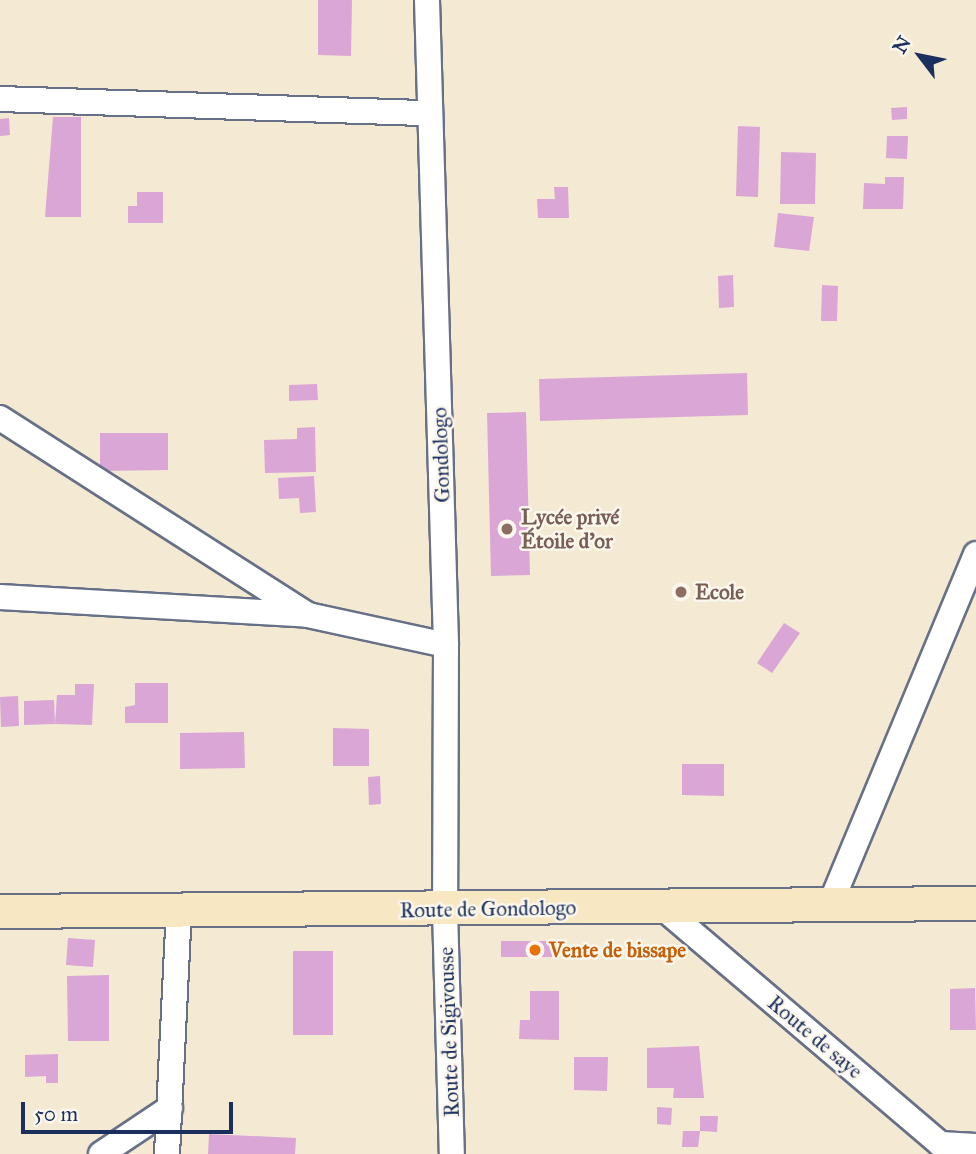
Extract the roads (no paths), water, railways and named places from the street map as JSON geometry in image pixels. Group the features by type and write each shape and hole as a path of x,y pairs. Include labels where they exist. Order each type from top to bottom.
{"street":[{"name":"Gondologo","path":"427,0 446,645 445,909"},
{"path":"0,99 430,113"},
{"path":"0,418 308,615"},
{"path":"830,905 976,554"},
{"path":"0,597 308,615 446,645"},
{"name":"Route de Gondologo","path":"0,911 976,903"},
{"name":"Route de saye","path":"662,906 935,1149 976,1146"},
{"name":"Route de Sigivousse","path":"445,909 453,1154"},
{"path":"167,1154 179,911"},
{"path":"101,1154 170,1108"}],"place":[{"name":"Lycée privé Étoile d'or","path":"507,529"},
{"name":"Ecole","path":"681,592"},
{"name":"Vente de bissape","path":"535,950"}]}
